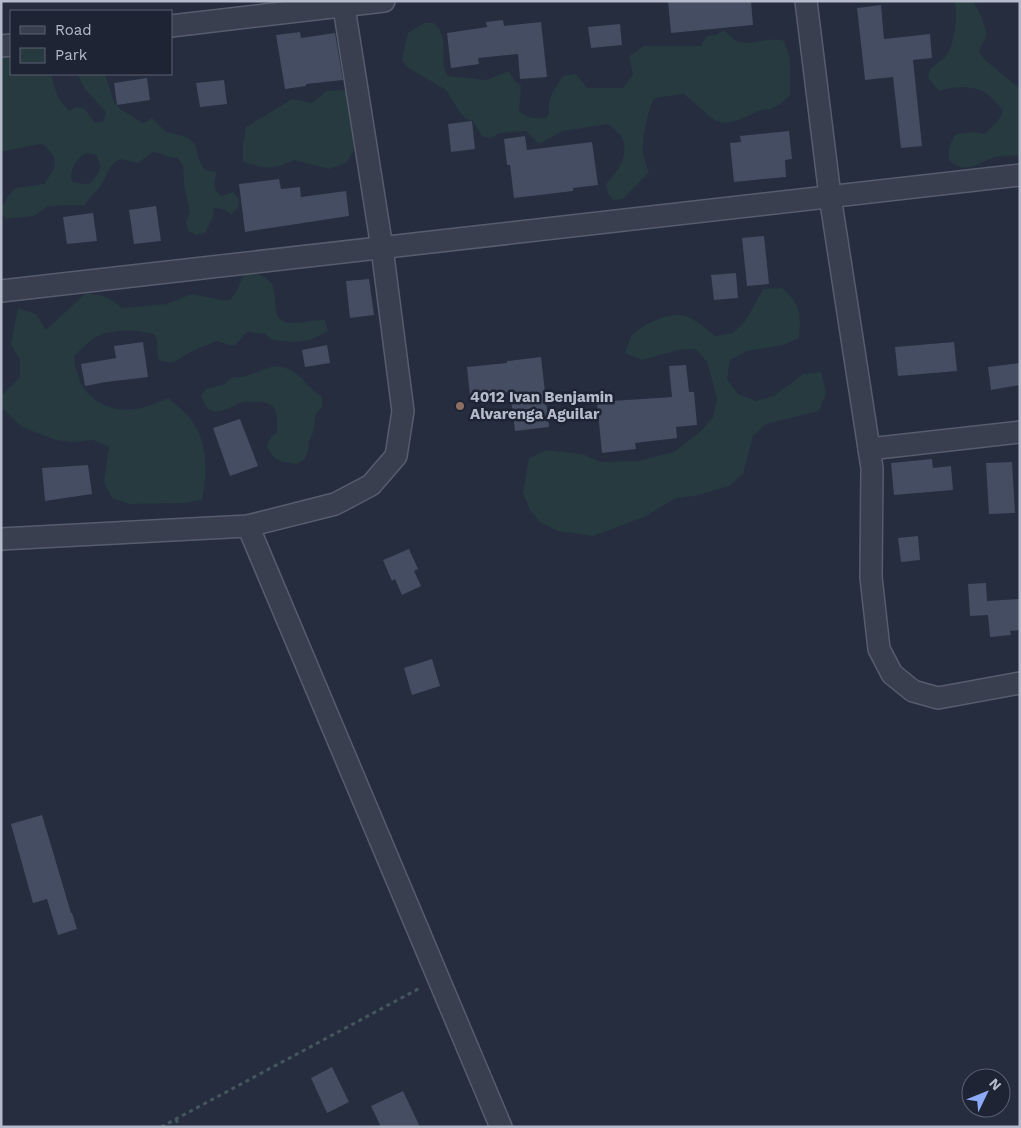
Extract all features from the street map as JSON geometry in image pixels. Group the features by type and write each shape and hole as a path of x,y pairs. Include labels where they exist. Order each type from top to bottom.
{"street":[{"path":"172,26 343,4 384,1"},
{"path":"806,1 830,196 872,468 871,577 879,649 892,674 912,692 938,698 1020,683"},
{"path":"1,540 248,526 334,504 371,485 396,456 403,411 382,248 343,4"},
{"path":"1,291 1020,175"},
{"path":"869,449 1020,432"},
{"path":"248,526 501,1127"}],"path":[{"path":"161,1127 438,979"},
{"path":"176,1119 179,1127"}],"green space":[{"path":"954,1 973,1 981,16 987,34 979,51 984,59 1020,89 1020,155 995,157 966,168 949,160 950,146 956,134 975,132 985,134 1000,118 1003,110 991,97 982,91 960,87 939,91 928,78 930,69 944,58 950,49 956,19"},
{"path":"424,23 434,23 439,29 442,36 445,70 448,76 486,80 509,71 514,80 521,86 519,111 525,116 532,118 547,117 550,98 563,76 576,74 587,88 623,88 633,74 629,56 644,46 701,46 707,36 716,35 724,30 733,39 740,42 746,43 773,39 784,41 790,59 790,95 773,108 758,111 731,122 715,120 683,94 654,98 643,140 643,155 649,172 623,199 613,200 608,193 606,184 618,169 623,157 624,145 618,132 608,124 563,131 539,144 526,131 499,133 491,138 482,136 473,121 465,118 459,111 446,90 407,67 402,59 408,33"},
{"path":"10,51 10,75 51,75 57,94 65,107 69,111 76,107 85,109 95,123 104,121 106,112 85,89 78,75 105,75 114,102 120,109 143,123 152,118 165,131 188,138 195,144 199,160 205,170 217,172 216,190 221,196 233,192 239,199 238,208 231,214 223,209 214,208 213,217 205,233 196,235 188,231 186,221 190,212 184,185 183,166 178,158 153,152 138,163 120,159 115,162 104,181 85,205 48,206 34,216 6,219 1,213 1,209 9,195 16,188 44,184 55,164 49,150 43,144 1,152 1,55","holes":["87,153 96,155 100,170 91,183 73,182 71,178 72,170 83,155"]},
{"path":"345,90 353,108 356,147 346,163 329,169 294,160 275,167 258,166 243,162 243,144 246,127 292,99 312,103 326,91"},
{"path":"253,273 262,276 270,282 275,293 277,315 281,319 286,322 295,323 325,320 328,331 311,340 293,342 273,340 265,334 247,332 234,346 216,341 188,353 174,362 165,362 159,360 155,335 135,331 120,331 97,336 75,355 74,361 83,386 101,404 127,410 144,407 169,398 191,419 203,445 205,482 202,500 184,503 129,504 112,498 104,482 109,447 93,440 74,442 56,440 22,427 1,407 1,396 20,377 20,360 11,344 18,308 36,314 46,330 85,294 105,297 122,308 166,304 192,294 230,300 244,274"},
{"path":"782,288 793,299 800,315 799,338 783,345 747,351 730,360 727,379 738,394 756,401 774,396 803,374 821,372 826,393 819,411 766,424 753,436 743,474 729,486 695,496 676,498 644,517 593,536 558,531 541,523 530,510 523,493 529,458 546,450 583,454 600,462 638,461 674,452 701,431 713,417 717,399 707,362 696,349 678,350 642,360 625,353 632,335 657,320 673,315 686,316 694,320 715,336 733,333 746,320 763,289"},
{"path":"276,366 291,370 297,374 322,397 322,407 316,414 308,451 304,460 296,464 278,460 272,455 267,446 271,437 277,432 275,410 269,404 264,402 245,402 216,412 208,408 201,396 206,389 225,384 233,377 250,375"}],"building":[{"path":"668,1 751,1 753,25 671,33"},
{"path":"881,5 884,39 930,34 932,58 913,60 922,146 901,148 893,77 865,80 857,8"},
{"path":"503,20 504,26 541,22 547,77 520,79 518,54 478,58 479,64 451,68 447,33 487,27 486,22"},
{"path":"620,24 622,45 591,48 588,27"},
{"path":"300,32 301,38 335,33 343,80 306,84 306,86 285,89 276,35"},
{"path":"147,78 150,100 117,105 114,83"},
{"path":"224,80 227,104 200,107 196,83"},
{"path":"472,121 475,149 451,152 448,124"},
{"path":"789,131 792,159 785,160 786,177 734,182 730,143 741,142 740,136"},
{"path":"525,136 527,150 592,142 598,185 573,188 573,191 514,198 510,165 507,165 504,139"},
{"path":"279,179 281,189 300,187 301,197 346,191 349,216 245,232 239,184"},
{"path":"156,206 161,241 134,244 129,210"},
{"path":"93,213 97,241 67,244 63,217"},
{"path":"764,236 769,284 747,286 742,238"},
{"path":"736,273 738,298 714,300 711,275"},
{"path":"369,279 374,315 350,318 346,281"},
{"path":"143,342 148,377 85,386 81,364 116,358 114,346"},
{"path":"954,342 957,371 898,376 895,347"},
{"path":"327,345 330,363 305,367 302,350"},
{"path":"541,357 549,427 515,431 510,392 470,396 467,367"},
{"path":"1020,363 1020,385 991,390 988,367"},
{"path":"686,365 689,392 694,392 697,425 676,427 677,438 635,443 636,449 602,453 597,402 672,397 669,366"},
{"path":"240,419 258,466 230,476 213,428"},
{"path":"932,459 933,468 951,466 953,490 894,495 891,463"},
{"path":"1012,462 1015,513 989,514 986,463"},
{"path":"88,465 92,494 45,501 42,468"},
{"path":"918,536 920,560 901,562 898,538"},
{"path":"409,549 418,569 414,571 421,586 402,595 395,579 392,581 383,560"},
{"path":"986,583 987,601 1020,599 1020,630 1010,631 1011,635 990,637 988,615 970,616 968,584"},
{"path":"432,659 440,686 412,695 404,668"},
{"path":"42,815 77,929 58,935 47,899 33,903 11,824"},
{"path":"332,1067 349,1102 327,1113 311,1078"},
{"path":"403,1091 420,1127 381,1127 371,1106"}],"place":[{"name":"4012 Ivan Benjamin Alvarenga Aguilar","path":"460,406"}]}
